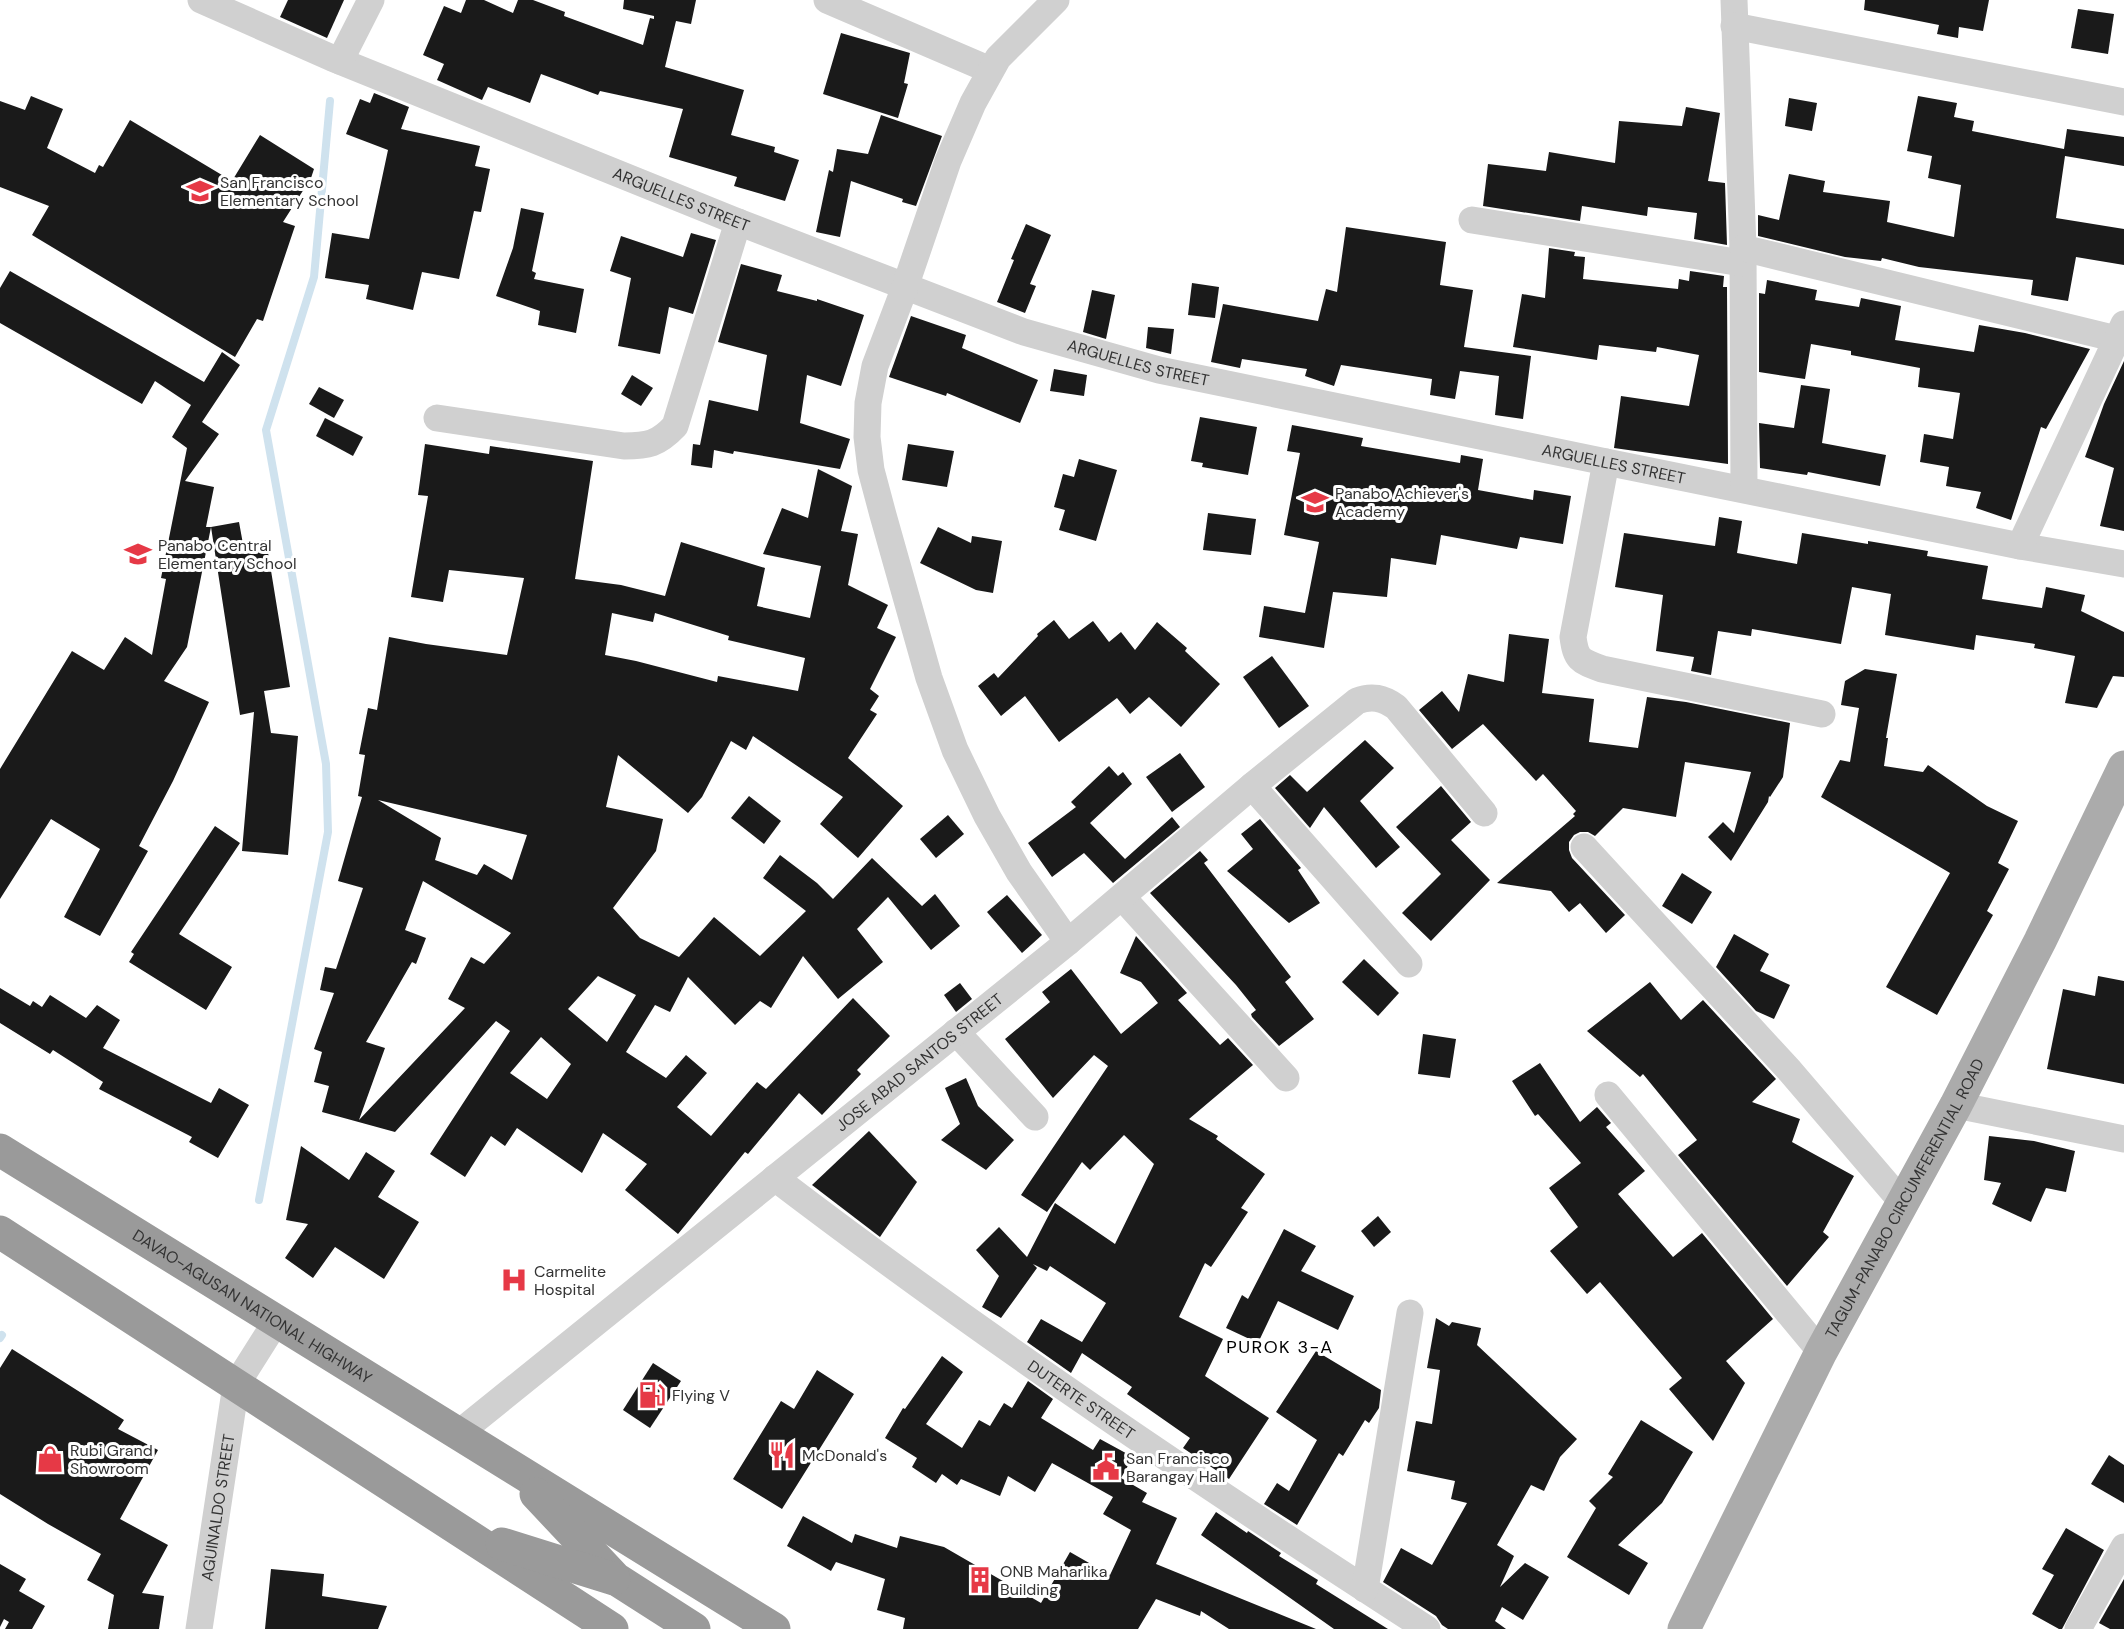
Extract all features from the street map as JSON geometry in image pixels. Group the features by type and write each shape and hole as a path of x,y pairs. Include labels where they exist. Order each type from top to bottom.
{"highway":[{"name":"DAVAO-AGUSAN NATIONAL HIGHWAY","path":"0,1150 774,1629"},
{"name":"DAVAO-AGUSAN NATIONAL HIGHWAY","path":"0,1232 612,1629"},
{"name":"DAVAO-AGUSAN NATIONAL HIGHWAY","path":"506,1462 616,1579 694,1629"},
{"name":"DAVAO-AGUSAN NATIONAL HIGHWAY","path":"463,1533 616,1579"}],"main road":[{"name":"TAGUM-PANABO CIRCUMFERENTIAL ROAD","path":"1684,1629 1821,1352 1956,1105 2040,941 2124,767"}],"street":[{"name":"ARGUELLES STREET","path":"201,0 292,42 738,222 1024,332 1160,370 2020,546 2124,564"},
{"path":"340,61 371,0"},
{"path":"827,0 990,70"},
{"path":"1056,0 998,58 973,103 948,161 875,366 868,403 867,437 871,470 929,678 955,750 987,816 1019,872 1068,942"},
{"path":"1744,489 1743,255 1734,13 2124,102"},
{"path":"1472,220 1743,255 2121,331 2020,546"},
{"path":"437,418 624,446 644,446 663,439 675,426 738,222"},
{"path":"1606,462 1573,637 1575,653 1585,663 1602,669 1822,714"},
{"name":"JOSE ABAD SANTOS STREET","path":"459,1433 1068,942 1252,786 1357,701 1366,697 1379,698 1396,707 1484,813"},
{"path":"1252,786 1409,964"},
{"path":"1584,847 1790,1071 1903,1203"},
{"path":"1122,897 1286,1078"},
{"path":"956,1032 1035,1117"},
{"path":"1608,1095 1821,1352"},
{"path":"1956,1105 2124,1139"},
{"name":"DUTERTE STREET","path":"775,1178 844,1231 1014,1352 1239,1506 1427,1629"},
{"path":"1365,1589 1410,1313"},
{"path":"236,1385 277,1320"},
{"name":"AGUINALDO STREET","path":"199,1629 236,1385"},
{"path":"2078,1629 2124,1546"}],"building":[{"path":"288,0 344,0 327,38 280,17"},
{"path":"466,0 484,0 513,13 518,0 533,0 565,12 564,16 643,45 650,18 654,19 654,16 623,9 624,0 696,0 691,24 676,21 665,67 744,90 731,135 775,147 774,152 799,160 785,201 734,186 737,177 669,157 683,109 600,91 598,95 541,74 530,103 488,87 482,100 437,80 444,64 423,55 444,6 461,13"},
{"path":"1865,0 1989,0 1983,31 1959,27 1958,38 1937,34 1939,25 1864,10"},
{"path":"2078,9 2114,14 2108,54 2071,48"},
{"path":"841,33 910,53 904,83 908,84 898,118 823,94"},
{"path":"374,93 409,107 401,129 480,146 475,166 490,169 481,212 474,211 459,279 422,272 413,310 366,299 369,285 325,278 332,233 369,239 388,150 346,134 360,99 370,103"},
{"path":"31,96 63,109 47,148 95,173 99,165 103,167 130,120 232,181 260,135 314,169 311,178 283,222 295,226 263,321 257,319 235,357 32,235 49,206 0,187 0,101 25,110"},
{"path":"1918,96 1957,103 1954,117 1974,121 1972,131 2064,149 2067,129 2124,137 2124,166 2065,156 2056,218 2124,229 2124,265 2076,257 2068,301 2031,295 2033,280 1919,267 1882,258 1881,261 1845,257 1758,236 1758,215 1779,220 1789,174 1825,181 1823,192 1890,201 1887,222 1954,237 1961,185 1928,178 1932,156 1907,151"},
{"path":"1789,98 1817,103 1812,131 1785,126"},
{"path":"1686,107 1720,113 1708,181 1725,183 1727,245 1694,239 1697,213 1648,207 1647,216 1582,206 1580,221 1483,206 1488,164 1546,171 1549,152 1615,163 1619,121 1682,126"},
{"path":"881,115 942,136 916,206 902,202 903,199 851,181 840,237 816,232 829,170 833,172 837,149 868,154"},
{"path":"521,208 544,213 532,271 536,273 534,279 584,289 576,333 538,325 540,311 496,296 513,248"},
{"path":"1026,224 1051,235 1030,284 1036,286 1025,313 997,302 1014,260 1011,259"},
{"path":"1346,227 1446,242 1440,285 1473,290 1464,347 1531,356 1523,419 1495,415 1499,376 1460,371 1455,399 1430,395 1432,379 1341,365 1334,386 1305,376 1307,369 1242,359 1240,368 1211,362 1223,304 1318,321 1326,289 1337,292"},
{"path":"691,233 716,240 693,314 669,307 660,354 618,346 631,278 610,271 621,236 683,257"},
{"path":"1549,248 1575,252 1574,256 1585,257 1583,279 1678,289 1679,279 1689,281 1690,271 1724,276 1723,287 1727,287 1728,464 1614,448 1621,396 1689,406 1699,355 1657,347 1656,352 1599,345 1597,360 1513,347 1522,294 1545,298"},
{"path":"741,264 782,275 777,291 817,301 817,299 864,315 841,386 807,375 800,423 850,439 840,469 734,451 733,454 714,450 712,468 691,465 693,444 700,445 709,400 758,411 767,355 718,342"},
{"path":"10,271 204,382 222,352 240,365 202,422 219,434 185,481 214,487 206,527 211,527 187,647 164,681 209,702 173,781 139,846 148,851 100,936 64,917 100,849 51,819 0,899 0,769 72,651 104,670 125,637 152,655 166,579 161,578 187,448 172,437 191,405 155,381 142,404 0,323 0,288"},
{"path":"1767,280 1817,290 1815,300 1859,307 1861,298 1901,306 1895,340 1974,352 1979,325 2025,333 2090,349 2046,429 2041,427 2011,520 1976,508 1981,492 1946,486 1949,467 1920,462 1924,434 1953,439 1960,393 1918,387 1920,368 1851,355 1851,351 1811,344 1805,379 1759,372 1759,293 1765,294"},
{"path":"1192,283 1219,287 1215,318 1188,315"},
{"path":"1092,290 1115,295 1106,339 1083,332"},
{"path":"911,316 966,335 962,348 1038,380 1020,423 947,393 946,396 889,377"},
{"path":"1148,327 1174,329 1171,354 1146,348"},
{"path":"2124,361 2124,531 2100,526 2114,468 2085,457 2104,404"},
{"path":"1054,369 1087,375 1084,396 1050,391"},
{"path":"632,375 653,388 641,406 621,394"},
{"path":"1801,385 1830,389 1822,443 1886,455 1880,486 1808,472 1807,475 1760,468 1759,423 1794,428"},
{"path":"319,387 344,400 334,418 309,404"},
{"path":"1200,417 1257,427 1248,475 1202,467 1203,463 1191,461"},
{"path":"325,418 363,437 353,456 316,436"},
{"path":"1292,425 1363,438 1361,446 1460,463 1461,455 1483,459 1478,490 1533,500 1534,490 1571,496 1563,544 1520,537 1517,549 1441,535 1436,565 1391,558 1387,597 1333,592 1324,648 1259,637 1264,606 1305,613 1319,542 1284,535 1300,453 1287,451"},
{"path":"425,444 489,454 490,446 593,461 575,579 621,585 665,596 681,542 765,568 757,606 810,618 821,566 763,554 782,508 808,518 818,469 852,486 841,531 858,534 848,585 888,605 877,628 896,637 870,689 879,696 870,710 877,714 848,758 903,806 858,858 820,824 843,797 753,736 746,750 731,741 702,797 688,813 618,755 606,807 663,819 656,851 613,908 640,938 679,957 714,917 760,956 806,911 763,878 780,855 817,883 833,899 872,858 922,906 935,894 960,926 931,950 888,897 857,929 883,962 838,999 803,956 771,1008 760,1001 735,1025 688,977 670,1012 655,1005 626,1052 666,1078 686,1055 707,1073 677,1107 711,1136 757,1082 766,1089 853,998 890,1036 857,1070 861,1074 822,1115 799,1093 748,1154 745,1152 678,1234 625,1190 647,1164 603,1133 582,1173 517,1128 505,1146 491,1136 465,1177 430,1154 510,1031 496,1021 395,1132 322,1112 329,1086 314,1082 322,1052 314,1049 334,993 320,990 325,967 336,969 363,888 338,881 362,797 358,796 365,755 359,754 368,708 377,710 389,637 507,655 524,578 449,570 443,602 411,597 428,496 418,495","holes":["612,613 653,622 655,613 729,636 728,640 805,658 798,691 718,676 717,682 605,655","378,800 527,835 512,880 484,864 477,875 435,860 441,838","423,881 511,933 484,964 471,957 448,999 465,1008 359,1120 385,1048 366,1042 412,962 416,964 426,938 405,930","598,976 636,995 607,1042 568,1009","541,1037 571,1064 547,1099 510,1073"]},
{"path":"908,444 954,451 947,487 902,480"},
{"path":"1079,459 1117,470 1096,541 1059,530 1065,510 1054,507 1063,474 1074,477"},
{"path":"1208,513 1256,519 1251,555 1203,550"},
{"path":"1719,517 1742,521 1737,553 1797,564 1802,533 1928,551 1927,556 1988,566 1982,599 2042,608 2046,587 2085,595 2081,611 2124,632 2124,677 2113,676 2097,708 2065,703 2075,656 2034,648 2035,644 1976,635 1974,650 1885,635 1891,594 1852,587 1841,644 1752,629 1751,636 1718,631 1711,675 1691,671 1694,657 1656,651 1663,595 1615,587 1624,533 1715,546"},
{"path":"239,522 243,544 266,540 290,687 264,691 271,733 298,736 288,855 242,851 254,712 240,715 211,527"},
{"path":"938,527 971,543 972,536 1002,541 993,593 976,590 920,563"},
{"path":"1054,620 1069,639 1093,621 1109,642 1121,632 1135,650 1157,622 1187,648 1185,651 1220,684 1181,727 1149,697 1130,714 1117,698 1059,742 1025,696 1001,716 978,686 994,673 998,678 1038,636 1037,634"},
{"path":"1509,634 1549,639 1542,693 1594,699 1589,742 1638,748 1647,697 1686,702 1790,723 1783,777 1769,796 1768,802 1731,861 1708,837 1723,822 1734,833 1751,772 1685,762 1676,817 1623,808 1595,836 1588,832 1580,832 1574,835 1569,842 1572,858 1625,915 1606,933 1580,903 1569,912 1551,891 1497,883 1575,816 1573,814 1576,811 1543,774 1536,781 1483,724 1452,749 1419,710 1442,691 1459,712 1468,674 1504,682"},
{"path":"1272,656 1309,706 1279,728 1243,677"},
{"path":"1865,669 1897,674 1886,738 1888,738 1884,766 1923,772 1928,765 1987,806 2018,821 1998,863 2009,869 1987,911 1993,915 1937,1015 1886,987 1950,873 1821,797 1840,760 1850,762 1859,708 1841,705 1845,681"},
{"path":"1365,740 1394,768 1360,801 1400,847 1376,868 1324,807 1310,828 1275,788 1290,775 1307,792"},
{"path":"1180,753 1205,787 1172,812 1146,777"},
{"path":"1109,766 1118,776 1123,772 1132,784 1090,823 1125,859 1172,817 1180,827 1113,883 1084,853 1052,877 1028,843 1076,807 1071,802"},
{"path":"1441,786 1471,822 1451,840 1490,880 1431,941 1402,913 1441,874 1396,827"},
{"path":"749,796 781,821 764,844 731,818"},
{"path":"948,815 964,834 936,858 920,839"},
{"path":"1260,819 1301,868 1298,870 1320,903 1289,923 1227,871 1253,849 1241,834"},
{"path":"215,826 240,843 179,934 232,967 206,1010 129,962 134,954 131,952"},
{"path":"1200,851 1208,860 1204,863 1291,977 1285,982 1314,1019 1279,1046 1252,1017 1251,1014 1256,1010 1236,985 1150,893"},
{"path":"1682,873 1712,892 1692,924 1662,906"},
{"path":"1007,895 1042,935 1022,953 987,912"},
{"path":"1734,934 1769,954 1760,971 1790,985 1774,1019 1756,1011 1716,967"},
{"path":"1136,936 1187,993 1178,1000 1220,1045 1228,1038 1253,1065 1189,1119 1218,1136 1216,1139 1265,1174 1241,1208 1248,1212 1211,1267 1205,1263 1179,1317 1223,1339 1205,1376 1269,1418 1229,1479 1183,1448 1190,1438 1127,1394 1132,1387 1082,1353 1071,1373 1027,1342 1041,1319 1082,1342 1106,1303 1050,1266 1047,1271 1033,1264 1037,1268 1001,1318 982,1307 999,1276 976,1250 999,1227 1027,1257 1055,1203 1115,1244 1154,1164 1124,1135 1090,1170 1082,1162 1047,1212 1021,1195 1108,1066 1094,1055 1053,1098 1005,1039 1050,1002 1042,992 1071,969 1121,1034 1158,1003 1141,982 1120,973"},
{"path":"1364,959 1399,993 1378,1016 1342,982"},
{"path":"2098,976 2124,981 2124,1084 2047,1069 2063,989 2095,996"},
{"path":"1650,982 1681,1020 1703,1000 1776,1079 1752,1102 1800,1119 1792,1142 1854,1176 1823,1232 1829,1237 1787,1286 1678,1155 1697,1140 1643,1074 1640,1077 1587,1031"},
{"path":"960,983 972,999 956,1012 944,995"},
{"path":"0,988 30,1006 33,1001 42,1007 50,995 86,1018 97,1005 120,1020 103,1048 211,1103 219,1088 249,1105 218,1158 189,1142 192,1137 99,1089 103,1082 53,1050 50,1054 0,1023"},
{"path":"1423,1034 1456,1039 1450,1078 1418,1074"},
{"path":"1540,1063 1580,1122 1597,1107 1611,1123 1606,1127 1645,1171 1618,1194 1673,1257 1702,1233 1773,1319 1726,1361 1745,1383 1713,1441 1669,1389 1682,1378 1600,1282 1587,1294 1550,1251 1578,1227 1549,1188 1581,1163 1538,1114 1535,1116 1512,1081"},
{"path":"966,1078 978,1106 1014,1140 986,1170 941,1140 960,1124 945,1088"},
{"path":"869,1131 917,1182 880,1237 812,1185"},
{"path":"1989,1136 2034,1141 2075,1151 2066,1192 2046,1188 2031,1222 1992,1204 2001,1183 1984,1180"},
{"path":"301,1146 349,1180 366,1152 395,1171 378,1197 419,1222 384,1279 335,1247 313,1278 285,1258 308,1224 286,1220"},
{"path":"1378,1216 1391,1232 1374,1247 1361,1231"},
{"path":"1284,1229 1316,1246 1301,1271 1354,1296 1338,1330 1278,1301 1258,1343 1226,1328 1242,1295 1248,1299"},
{"path":"1436,1318 1449,1326 1452,1322 1481,1328 1477,1345 1577,1439 1560,1457 1544,1491 1531,1485 1497,1545 1514,1556 1500,1587 1525,1563 1549,1577 1523,1620 1502,1607 1495,1621 1506,1629 1448,1629 1436,1616 1383,1582 1401,1548 1432,1565 1467,1503 1451,1499 1455,1481 1407,1471 1416,1421 1432,1424 1440,1370 1427,1368"},
{"path":"12,1349 124,1420 118,1429 158,1450 120,1519 168,1545 142,1593 164,1596 159,1629 108,1629 114,1595 87,1580 101,1554 0,1494 0,1368"},
{"path":"1316,1351 1381,1390 1379,1408 1369,1423 1365,1420 1343,1456 1339,1453 1297,1525 1264,1504 1277,1483 1289,1491 1317,1440 1276,1412"},
{"path":"942,1356 963,1372 926,1424 962,1448 979,1420 990,1426 1004,1403 1012,1408 1028,1381 1053,1399 1041,1418 1093,1450 1100,1439 1133,1457 1121,1478 1147,1493 1142,1502 1177,1518 1156,1564 1316,1629 1229,1629 1201,1611 1200,1616 1156,1599 1138,1629 903,1629 905,1618 877,1610 885,1579 836,1562 831,1571 787,1546 803,1516 852,1543 855,1534 897,1548 900,1536 944,1547 1041,1603 1070,1552 1110,1575 1131,1530 1103,1514 1113,1497 1052,1463 1035,1492 1008,1476 1000,1496 961,1479 957,1485 942,1474 936,1483 912,1467 917,1458 885,1438 903,1408 905,1409"},
{"name":"Flying V","path":"653,1363 681,1381 650,1428 623,1410"},
{"name":"McDonald's","path":"817,1370 854,1394 782,1509 733,1479 781,1401 794,1409"},
{"path":"1641,1420 1693,1452 1662,1503 1618,1545 1648,1563 1629,1595 1567,1557 1596,1508 1589,1501 1613,1477 1608,1474"},
{"path":"2109,1455 2124,1465 2124,1503 2091,1484"},
{"path":"1216,1512 1281,1553 1279,1556 1318,1580 1316,1584 1388,1629 1334,1629 1201,1535"},
{"path":"2066,1528 2104,1550 2062,1629 2059,1629 2032,1614 2054,1575 2042,1569"},
{"path":"0,1564 26,1579 19,1591 45,1606 32,1629 5,1629 9,1622 4,1619 0,1627"},
{"path":"271,1569 324,1574 322,1596 387,1606 378,1629 265,1629"},
{"path":"2124,1579 2124,1629 2110,1629 2099,1623"}],"waterway":[{"path":"259,1200 328,832 326,764 266,430 314,277 330,101"}],"place":[{"name":"San Francisco Elementary School","path":"200,191"},
{"name":"Panabo Achiever's Academy","path":"1315,502"},
{"name":"Panabo Central Elementary School","path":"138,554"},
{"name":"Carmelite Hospital","path":"514,1280"},
{"name":"Flying V","path":"652,1395"},
{"name":"McDonald's","path":"782,1455"},
{"name":"Rubi Grand Showroom","path":"50,1459"},
{"name":"San Francisco Barangay Hall","path":"1106,1467"},
{"name":"ONB Maharlika Building","path":"980,1580"}],"district":[{"name":"PUROK 3-A","path":"1280,1347"}]}
